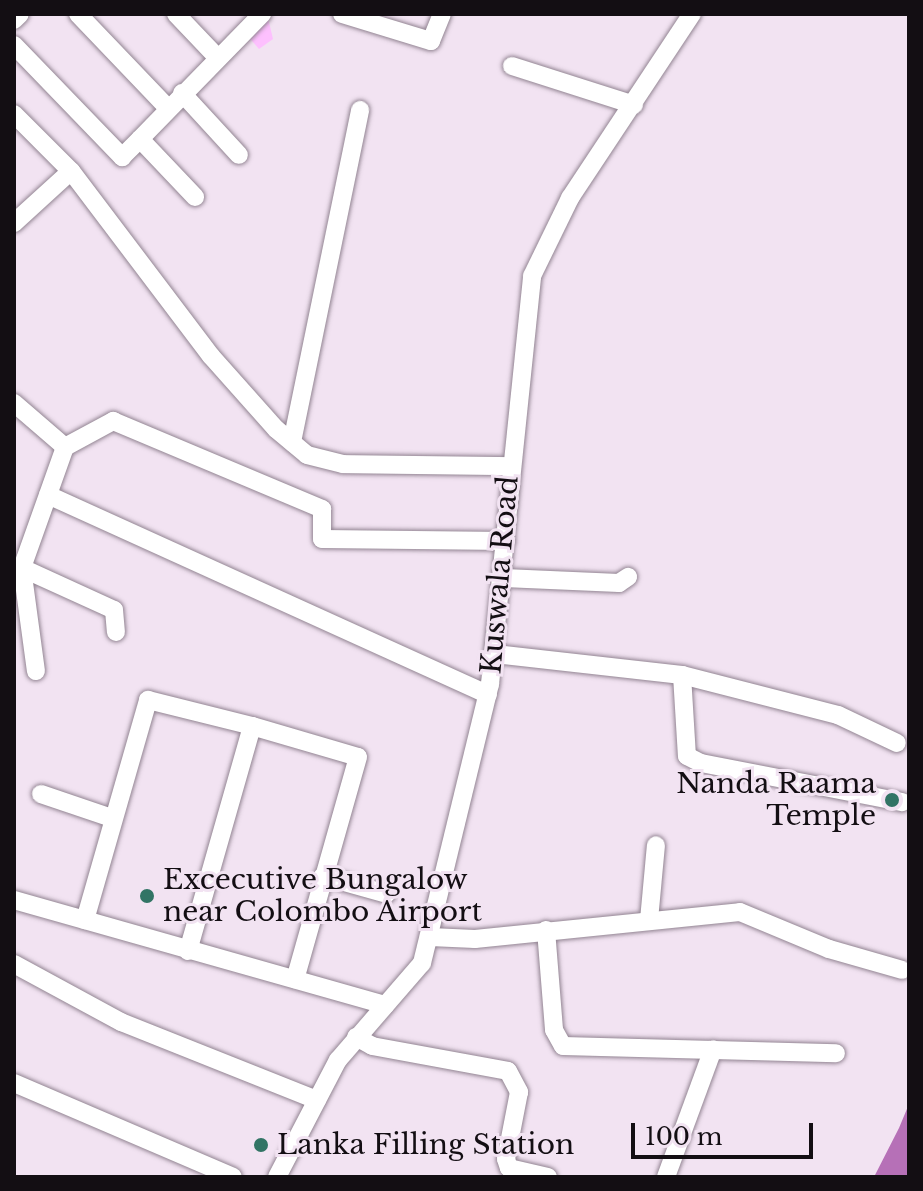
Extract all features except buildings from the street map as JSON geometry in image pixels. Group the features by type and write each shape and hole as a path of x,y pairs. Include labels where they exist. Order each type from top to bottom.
{"street":[{"path":"14,20 20,14"},
{"path":"78,14 167,107"},
{"path":"176,14 217,57"},
{"path":"14,45 122,157 167,107 262,14"},
{"path":"342,14 431,41 442,14"},
{"name":"Kuswala Road","path":"277,1177 317,1100 356,1037 422,963 488,695 495,654 504,578 509,466 532,276 570,198 692,14"},
{"path":"512,66 634,105"},
{"path":"182,93 239,155"},
{"path":"292,442 360,110"},
{"path":"14,114 71,171 211,356 307,455 343,464 509,466"},
{"path":"140,139 195,197"},
{"path":"15,221 71,171"},
{"path":"14,403 65,447"},
{"path":"36,671 22,568 65,447 113,421 322,509 322,539 506,541"},
{"path":"48,495 488,695"},
{"path":"22,568 114,610 116,632"},
{"path":"504,578 619,583 628,577"},
{"path":"495,654 682,675 838,715 897,743"},
{"path":"682,675 687,756 701,763 902,802"},
{"path":"85,920 148,700 252,726 358,757 295,979"},
{"path":"188,951 252,726"},
{"path":"41,794 112,818"},
{"path":"649,920 656,845"},
{"path":"323,876 387,894"},
{"path":"14,900 385,1005"},
{"path":"430,937 475,939 740,912 829,949 902,970"},
{"path":"546,930 554,1030 563,1046 836,1053"},
{"path":"14,964 121,1022 317,1100"},
{"path":"356,1037 372,1046 508,1071 519,1092 506,1159 509,1168 548,1177"},
{"path":"666,1177 713,1049"},
{"path":"14,1083 233,1177"}],"shaded area":[{"path":"267,14 273,39 259,49 245,33"},
{"path":"909,1104 909,1177 874,1177 899,1128"}],"place":[{"name":"Nanda Raama Temple","path":"892,800"},
{"name":"Excecutive Bungalow near Colombo Airport","path":"147,896"},
{"name":"Lanka Filling Station","path":"261,1145"}]}
